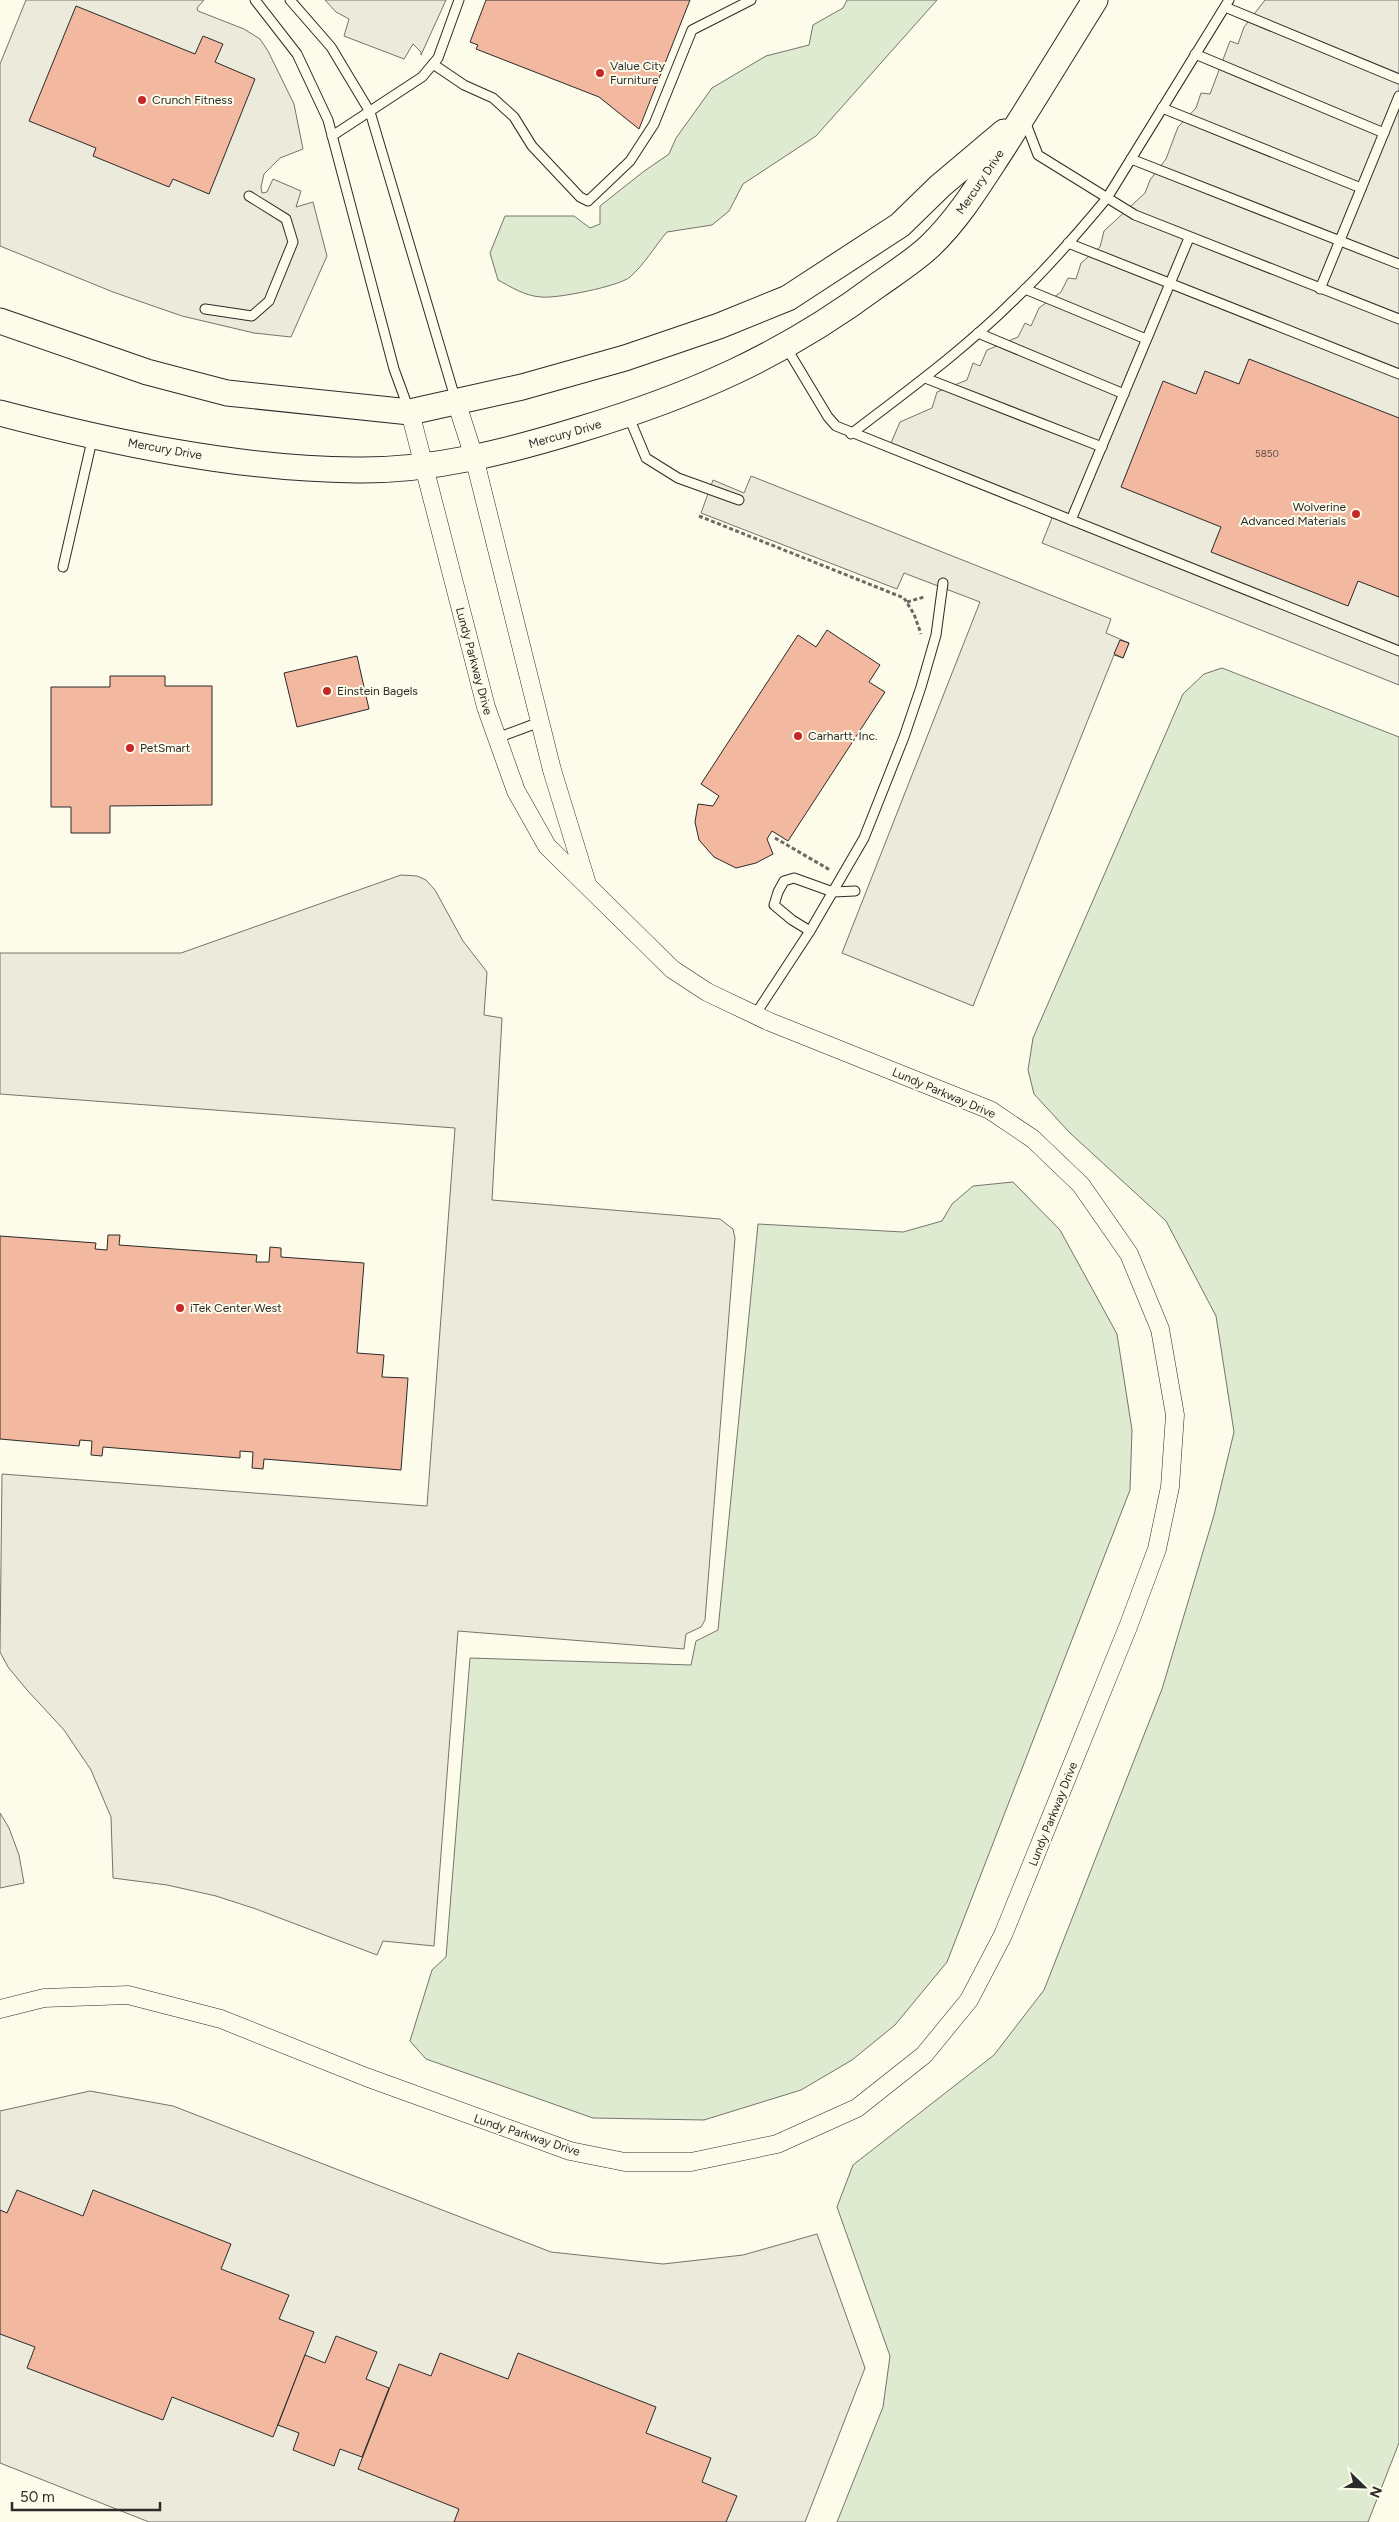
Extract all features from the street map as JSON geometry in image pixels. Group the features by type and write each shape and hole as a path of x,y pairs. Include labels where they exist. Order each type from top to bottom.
{"street":[{"name":"Mercury Drive","path":"0,412 93,436 281,466 357,470 424,467 536,444 678,398 786,346 858,301 928,248 962,210 1024,116 1095,0"},
{"name":"Mercury Drive","path":"0,321 146,372 227,394 410,412 522,387 625,358 719,326 788,298 900,225 940,186 1024,116"},
{"name":"Lundy Parkway Drive","path":"456,401 474,457 552,770 588,887"},
{"name":"Lundy Parkway Drive","path":"0,2009 44,1998 128,1996 221,2019 366,2077 570,2151 625,2162 691,2162 777,2144 857,2108 924,2055 969,2000 1004,1935 1128,1627 1157,1549 1170,1487 1175,1415 1160,1329 1129,1254 1081,1185 1033,1139 990,1110 755,1015 706,992 672,970 547,846 516,791 486,708 410,412"}],"lane":[{"path":"255,0 297,54 328,120 394,368 410,412"},
{"path":"290,0 331,47 370,112 456,401"},
{"path":"332,136 422,77 438,58 459,0"},
{"path":"433,64 464,85 494,98 514,117 532,146 580,197 588,201 630,161 654,124 692,30 751,0"},
{"path":"851,434 924,378 978,333 1025,289 1068,243 1107,198 1227,3 1399,79"},
{"path":"1195,54 1384,133"},
{"path":"1320,289 1399,96"},
{"path":"1162,108 1362,188"},
{"path":"1024,116 1038,155 1136,215 1189,238 1399,319"},
{"path":"1131,159 1399,264"},
{"path":"205,308 252,316 269,301 293,242 286,219 248,196"},
{"path":"1071,520 1189,238"},
{"path":"1068,243 1399,374"},
{"path":"1025,289 1146,339"},
{"path":"978,333 1124,394"},
{"path":"786,346 828,418 836,426 851,434 1399,651"},
{"path":"924,378 1102,447"},
{"path":"628,415 635,437 646,458 678,478 738,500"},
{"path":"63,567 93,436"},
{"path":"755,1015 810,931 864,838 904,737 936,635 943,583"},
{"path":"497,738 540,722"},
{"path":"810,931 792,920 774,905 784,881 794,878 833,892 855,891"}],"path":[{"path":"699,516 898,595 907,602 914,614 921,635"},
{"path":"907,602 924,597"},
{"path":"775,838 830,870 835,863"}],"green space":[{"path":"847,0 937,0 816,136 743,184 729,211 712,225 667,232 630,277 624,281 601,288 560,296 541,297 524,293 498,280 490,253 505,216 574,216 590,228 600,224 600,206 669,154 676,138 712,88 766,56 809,45 813,25 843,8"},
{"path":"1222,668 1399,737 1399,2443 1368,2522 837,2522 883,2407 890,2356 837,2207 853,2165 994,2055 1044,1990 1162,1689 1214,1515 1234,1432 1216,1316 1166,1221 1070,1133 1034,1094 1028,1070 1033,1038 1183,694 1204,674"},
{"path":"1013,1182 1060,1230 1117,1334 1132,1430 1130,1490 947,1962 895,2025 852,2060 801,2090 704,2120 593,2118 426,2059 410,2041 432,1970 446,1957 470,1658 691,1665 696,1641 718,1630 758,1224 903,1232 942,1221 952,1204 973,1186"}],"shaded area":[{"path":"26,0 204,0 197,8 198,11 244,29 260,39 268,51 294,104 303,149 280,158 264,174 261,187 262,193 267,192 273,179 301,191 296,207 313,202 327,256 291,337 254,333 182,316 113,292 0,246 0,64"},
{"path":"325,0 446,0 421,55 421,52 413,44 404,59 344,36 349,19 336,12"},
{"path":"1265,0 1399,0 1399,685 1042,543 1054,513 888,450 900,422 932,408 937,392 967,380 973,363 980,366 987,350 1018,337 1025,323 1031,326 1039,308 1061,292 1068,278 1076,279 1081,263 1100,247 1104,231 1145,193 1150,180 1166,159 1178,127 1196,108 1201,93 1210,94 1230,41 1238,44 1244,27"},
{"path":"751,476 1111,619 1106,633 1129,643 1123,658 1114,655 973,1006 842,953 980,602 904,573 897,589 701,513 713,480 744,493"},
{"path":"401,875 417,876 426,880 435,890 463,941 487,972 484,1015 502,1018 492,1200 720,1219 733,1229 735,1238 705,1620 701,1627 686,1634 684,1649 458,1631 434,1946 383,1941 377,1955 256,1909 216,1896 167,1885 113,1878 111,1817 91,1770 64,1730 8,1667 0,1652 2,1474 427,1506 455,1128 0,1094 0,953 181,953"},
{"path":"0,1813 9,1828 19,1855 24,1883 0,1888"},
{"path":"90,2091 173,2106 551,2252 663,2264 743,2255 817,2234 865,2368 805,2522 149,2522 0,2463 0,2111"}],"building":[{"name":"Value City Furniture","path":"486,0 690,0 639,129 599,97 476,49 478,45 470,42"},
{"name":"Crunch Fitness","path":"76,6 195,54 203,36 223,44 215,62 255,79 209,194 173,179 169,187 93,156 96,148 29,121"},
{"path":"1249,359 1399,418 1399,597 1358,581 1348,606 1211,552 1221,527 1121,487 1163,381 1196,394 1205,371 1239,384"},
{"path":"827,630 880,665 869,682 885,692 788,841 772,831 767,839 773,854 756,863 736,868 714,857 699,840 695,822 698,804 713,806 719,796 701,784 798,635 816,647"},
{"path":"1120,640 1129,643 1123,658 1114,654"},
{"path":"357,656 369,709 297,727 284,673"},
{"path":"110,676 165,676 165,686 212,686 212,805 110,806 110,833 71,833 71,807 51,807 51,687 110,687"},
{"name":"iTek Center West","path":"108,1235 120,1235 119,1245 257,1255 256,1262 269,1262 270,1247 281,1248 281,1257 364,1263 357,1353 384,1355 382,1377 408,1378 401,1470 264,1459 263,1469 252,1468 253,1452 240,1451 240,1458 103,1447 102,1456 91,1455 92,1441 80,1440 79,1446 0,1439 0,1236 96,1243 95,1249 107,1250"},
{"path":"17,2190 83,2216 93,2190 231,2244 221,2269 289,2295 279,2319 314,2332 273,2437 172,2397 163,2420 27,2368 35,2347 0,2334 0,2210 7,2213"},
{"path":"336,2336 377,2352 366,2379 389,2388 362,2457 340,2449 334,2466 293,2450 299,2433 278,2425 305,2355 325,2363"},
{"path":"440,2353 508,2379 518,2353 656,2407 646,2433 711,2458 702,2482 737,2496 726,2522 454,2522 459,2509 358,2469 399,2364 431,2376"}],"place":[{"name":"Value City Furniture","path":"600,73"},
{"name":"Crunch Fitness","path":"142,100"},
{"name":"Wolverine Advanced Materials","path":"1356,514"},
{"name":"Einstein Bagels","path":"327,691"},
{"name":"Carhartt, Inc.","path":"798,736"},
{"name":"PetSmart","path":"130,748"},
{"name":"iTek Center West","path":"180,1308"}]}
